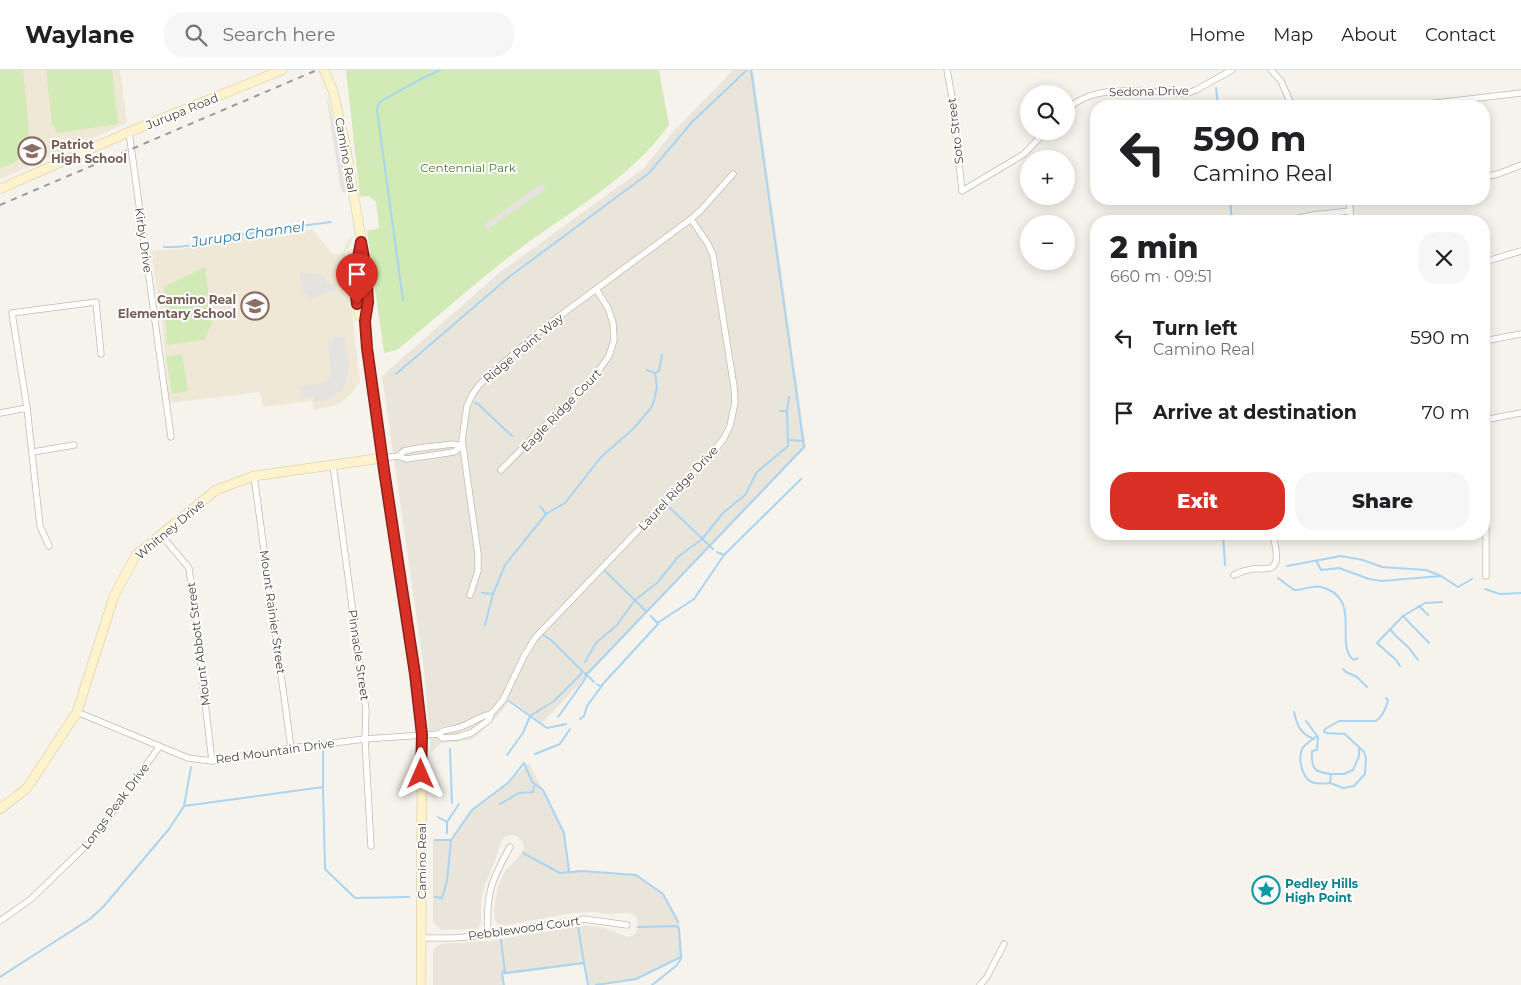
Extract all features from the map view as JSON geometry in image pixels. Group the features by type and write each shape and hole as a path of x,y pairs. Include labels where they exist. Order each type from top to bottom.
{"main road":[{"name":"Jurupa Road","path":"0,188 129,132 282,70"},
{"name":"Camino Real","path":"324,70 333,91 345,143 361,242 354,283 359,315 365,321 382,458 415,674 422,735 421,985"},
{"name":"Whitney Drive","path":"0,809 27,788 77,712 114,596 136,555 162,536 216,490 254,476 382,458"}],"street":[{"name":"Soto Street","path":"947,70 952,96 962,191 1024,154 1037,140"},
{"name":"Sedona Drive","path":"1075,103 1100,92 1188,93 1232,70"},
{"path":"1271,70 1281,81 1289,100"},
{"path":"1458,100 1521,92"},
{"name":"Kirby Drive","path":"129,132 171,437"},
{"path":"1490,176 1521,165"},
{"name":"Ridge Point Way","path":"470,595 478,571 478,559 462,446 462,432 467,406 479,385 546,326 702,210 733,174"},
{"path":"1349,205 1351,215"},
{"path":"1313,215 1350,211"},
{"name":"Laurel Ridge Drive","path":"476,731 489,720 491,714 503,700 524,656 535,638 716,450 730,426 735,402 734,387 716,268 708,244 690,219"},
{"path":"1490,260 1521,251"},
{"name":"Eagle Ridge Court","path":"502,470 596,374 609,356 614,340 613,323 608,308 596,289"},
{"path":"49,546 40,526 33,452 12,313 96,302 101,354"},
{"path":"1490,340 1521,334"},
{"path":"0,413 27,408"},
{"path":"1490,419 1521,413"},
{"name":"Whitney Drive","path":"398,456 404,451 420,448 453,444 462,446"},
{"path":"33,452 74,445"},
{"name":"Whitney Drive","path":"382,458 398,456 406,459 454,452 462,446"},
{"path":"420,448 420,457"},
{"name":"Pinnacle Street","path":"333,465 366,710 365,739 371,846"},
{"name":"Mount Rainier Street","path":"254,476 291,748"},
{"name":"Mount Abbott Street","path":"162,536 189,568 212,761"},
{"path":"1234,574 1274,566 1276,557 1274,540"},
{"path":"1485,540 1486,576"},
{"name":"Red Mountain Drive","path":"77,712 188,758 212,761 291,748 365,739 422,735"},
{"path":"422,735 439,734 442,731 458,728 491,714"},
{"path":"439,734 442,738 465,736 476,731 470,723"},
{"name":"Longs Peak Drive","path":"0,921 31,899 94,838 159,747"},
{"path":"488,935 487,910 491,885 510,847"},
{"name":"Pebblewood Court","path":"421,938 488,935 584,919 627,925"},
{"path":"980,985 1004,944"}],"shaded area":[{"name":"Patriot High School","path":"0,70 120,70 127,123 0,179"},
{"path":"733,70 753,70 806,447 542,723 510,700 502,711 477,736 470,740 441,743 431,753 424,669 382,376 499,273 643,169 671,134"},
{"path":"326,94 337,133 348,194 341,191"},
{"path":"541,184 546,189 488,229 484,225"},
{"name":"Camino Real Elementary School","path":"313,230 332,253 336,254 343,251 349,238 353,237 350,246 345,251 360,382 349,396 337,405 314,410 312,401 263,407 260,392 169,403 162,322 151,251 182,249 261,233"},
{"path":"300,272 325,276 327,283 336,285 336,290 309,299 309,294 303,294"},
{"path":"333,336 344,337 349,366 346,383 341,391 326,400 315,402 313,396 302,398 300,386 323,383 329,378 331,373 328,341 333,341"},
{"path":"529,763 564,833 569,871 636,874 664,894 679,921 683,957 636,980 601,985 587,985 584,964 503,975 504,985 433,985 433,950 440,944 489,941 585,925 605,928 627,937 634,935 638,929 637,918 627,913 573,913 501,926 498,924 495,921 494,908 498,886 505,871 524,849 523,842 513,835 508,835 501,841 496,859 484,887 481,902 481,923 477,929 441,930 433,922 433,839 450,840 471,809 484,800 485,802 499,791"}],"green space":[{"path":"0,70 23,70 29,129 27,146 18,160 0,168"},
{"path":"46,70 112,70 118,124 58,133 52,124"},
{"name":"Centennial Park","path":"346,70 659,70 669,125 636,163 617,179 514,253 397,350 384,353 367,231 379,228 376,202 369,196 360,197"},
{"path":"205,267 212,324 204,340 167,345 164,287"},
{"path":"182,354 188,391 172,394 166,357"}],"waterway":[{"name":"Jurupa Channel","path":"403,300 377,110 379,103 383,100 440,70"},
{"path":"396,374 509,277 649,173 692,122 747,70"},
{"path":"594,682 586,674 804,447 751,70"},
{"path":"1216,88 1217,100"},
{"path":"1231,205 1231,215"},
{"name":"Jurupa Channel","path":"164,247 192,245 240,235 331,222"},
{"path":"493,594 505,565 546,514 565,503 601,457 633,429 651,408 657,387 655,373 659,371 662,355"},
{"path":"647,370 655,373"},
{"path":"585,662 596,643 617,625 635,600 657,583 678,557 702,539 723,513 745,495 757,472 788,446 787,411 789,397"},
{"path":"475,403 512,436"},
{"path":"780,411 787,411"},
{"path":"789,440 803,441"},
{"path":"657,622 694,599 724,555 801,479"},
{"path":"540,506 546,514"},
{"path":"668,506 713,549"},
{"path":"1223,540 1225,565"},
{"path":"717,552 724,555"},
{"path":"1287,566 1341,556 1363,560 1382,567 1426,570 1441,576 1458,587 1472,579"},
{"path":"1317,562 1321,570 1339,568 1369,579 1382,581 1441,576"},
{"path":"605,571 646,611"},
{"path":"1278,578 1294,590 1318,586 1334,593 1341,601 1345,611 1348,653 1354,660 1358,658"},
{"path":"1485,589 1500,594 1521,593"},
{"path":"482,593 493,594 485,625"},
{"path":"1400,666 1377,643 1403,616 1425,603 1442,602"},
{"path":"1419,606 1428,615"},
{"path":"601,686 658,624 651,616"},
{"path":"1403,616 1429,643"},
{"path":"1390,629 1418,660"},
{"path":"543,635 551,640 583,672 554,701 530,716 547,728 566,724"},
{"path":"1343,669 1357,677 1367,687"},
{"path":"558,717 583,682 586,677 585,673"},
{"path":"580,719 584,716 587,706 601,687 597,684"},
{"path":"1330,783 1343,788 1354,786 1365,774 1366,758 1364,752 1345,734 1327,733 1324,732 1325,729 1339,721 1376,721 1381,717 1385,709 1388,700 1386,698"},
{"path":"507,755 523,733 530,716 509,701"},
{"path":"1294,712 1300,729 1314,739"},
{"path":"1306,721 1318,737 1317,750 1312,751 1313,766 1317,771 1331,774 1330,783 1319,784 1311,782 1305,776 1301,765 1302,749 1317,736"},
{"path":"535,754 560,744 570,729"},
{"path":"1331,774 1344,774 1353,770 1359,756 1359,747"},
{"path":"450,749 452,803"},
{"path":"184,806 323,787 323,750"},
{"path":"435,897 442,898 447,881 451,840 472,810 509,782 524,763 532,782 543,790 564,833 569,871 567,872"},
{"path":"0,977 90,919 104,906 169,829 184,806 191,767"},
{"path":"500,804 519,793 533,792 534,786"},
{"path":"323,787 325,869 355,898 409,897"},
{"path":"438,817 447,822 459,804"},
{"path":"447,823 447,833"},
{"path":"435,840 451,840"},
{"path":"523,853 560,873 583,871 636,875 663,894 678,922"},
{"path":"578,926 584,963"},
{"path":"638,927 677,926 679,929 681,959 676,966 652,985"},
{"path":"501,940 505,973 584,963 588,985"},
{"path":"596,985 636,979 681,957"},
{"path":"504,970 502,974 504,985"}],"railway":[{"path":"0,205 317,70"}],"place":[{"name":"Patriot High School","path":"32,151"},
{"name":"Camino Real Elementary School","path":"255,306"},
{"name":"Pedley Hills High Point","path":"1266,890"}],"route":[{"path":"357,304 354,278 361,242 366,268 368,302 365,321 367,348 415,674 422,735 421,774"}]}
